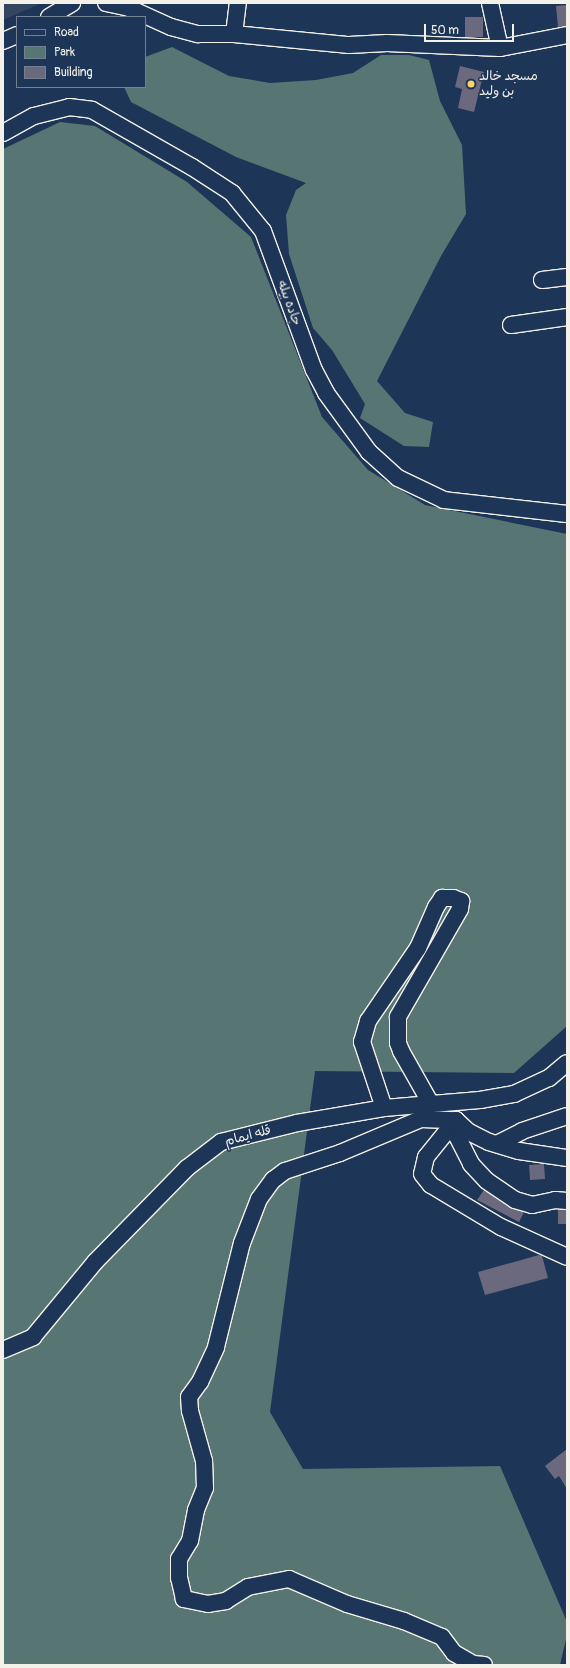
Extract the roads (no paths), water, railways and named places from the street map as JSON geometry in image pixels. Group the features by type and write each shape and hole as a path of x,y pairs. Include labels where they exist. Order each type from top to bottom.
{"street":[{"path":"51,16 72,3"},
{"path":"106,3 129,8 171,27 198,34 234,34 348,45 387,43 500,48 567,35"},
{"path":"234,34 238,3"},
{"path":"490,3 500,48"},
{"path":"3,41 16,35"},
{"name":"جاده بیله","path":"3,133 34,116 69,107 92,110 192,167 232,193 263,231 314,370 326,393 369,452 398,478 444,500 567,514"},
{"path":"542,280 567,277"},
{"path":"511,325 567,317"},
{"path":"384,1108 362,1042 368,1022 418,948 442,898 452,898 461,901 460,909 398,1017 398,1043 401,1051 431,1104"},
{"name":"قله ایمام","path":"3,1350 33,1337 95,1262 187,1168 221,1142 297,1123 384,1108 514,1094 549,1078 567,1063"},
{"path":"497,1144 522,1131 567,1116"},
{"path":"484,1665 473,1664 454,1653 442,1637 404,1621 347,1604 289,1579 248,1587 226,1601 208,1604 184,1599 179,1578 179,1559 190,1540 196,1510 205,1488 204,1461 190,1411 189,1397 200,1382 216,1347 242,1243 259,1200 273,1180 285,1171 340,1153 421,1119 456,1120 469,1132 497,1144 519,1151 567,1158"},
{"path":"456,1120 457,1136 471,1164 487,1181 514,1200 532,1205 556,1200 567,1201"},
{"path":"456,1120 426,1157 422,1174 431,1185 501,1226 567,1257"}],"place":[{"name":"مسجد خالد بن ولید","path":"471,84"}]}
